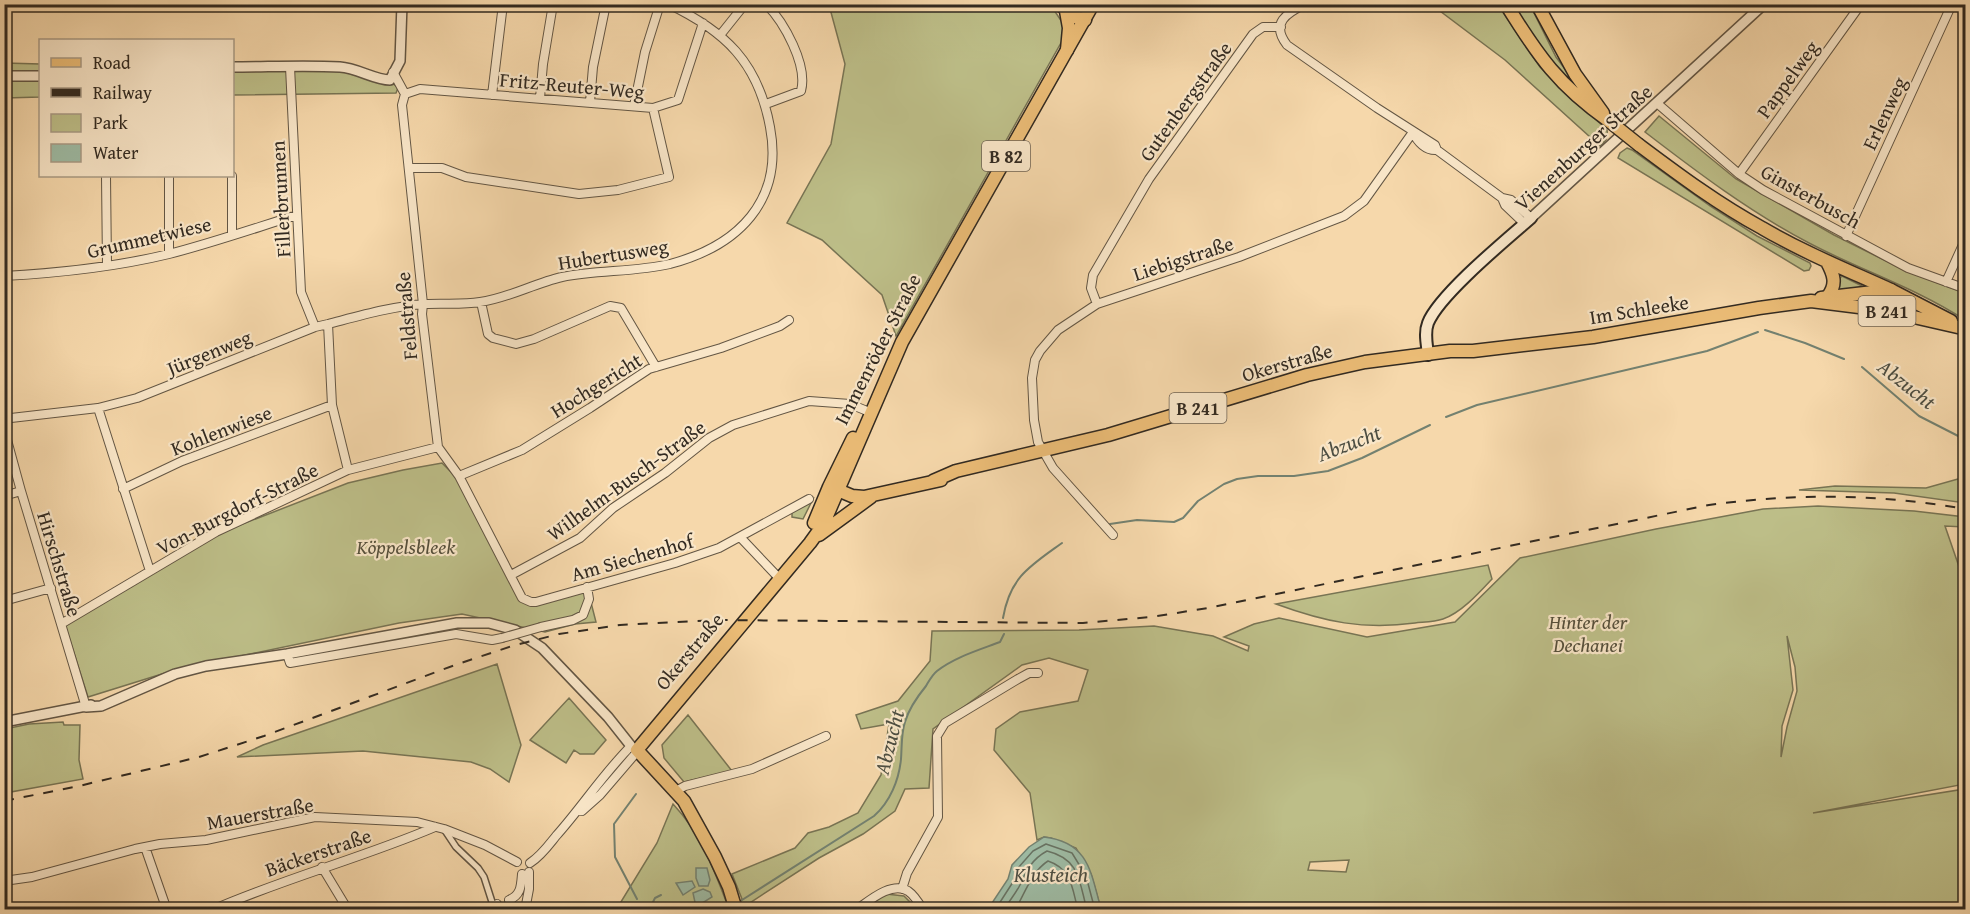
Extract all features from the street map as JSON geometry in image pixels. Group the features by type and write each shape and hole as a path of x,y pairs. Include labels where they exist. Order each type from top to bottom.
{"main road":[{"name":"Immenröder Straße","path":"833,489 899,341 1093,4"},
{"path":"1506,4 1545,64 1564,85 1639,145 1719,203 1762,229 1827,262 1891,290"},
{"path":"1537,4 1575,75 1610,121"},
{"path":"1065,6 1085,20"},
{"path":"1065,6 1069,28 1067,50"},
{"name":"Vienenburger Straße","path":"1430,355 1430,319 1437,307 1528,221"},
{"name":"Immenröder Straße","path":"833,489 894,358 961,235"},
{"path":"1827,262 1834,275 1833,289 1828,296"},
{"name":"Im Schleeke","path":"1430,355 1593,337 1811,301 1828,296 1891,290 1964,329"},
{"name":"Im Schleeke","path":"1811,301 1883,310 1964,329"},
{"name":"Okerstraße","path":"762,597 809,532 833,489 873,495 975,472 982,466 1130,429 1323,371 1365,362 1430,355"},
{"name":"B 82","path":"813,539 823,525 833,489"},
{"name":"B 82","path":"813,539 873,495"},
{"name":"Okerstraße","path":"634,748 813,539"},
{"path":"634,748 648,768 658,774 674,792 692,817 729,888 736,909"}],"street":[{"path":"393,72 399,61 402,4"},
{"path":"492,94 503,4"},
{"path":"540,99 553,4"},
{"path":"590,102 592,67 606,4"},
{"path":"634,106 645,51 660,4"},
{"name":"Hubertusweg","path":"423,304 481,302 559,278 668,264 711,249 728,238 756,212 770,179 773,159 766,104 751,73 721,34 668,4"},
{"path":"721,34 745,4"},
{"path":"766,4 788,35 800,66 803,83 801,91 766,104"},
{"path":"1305,4 1286,14 1281,23 1283,39 1287,45 1435,145 1437,150 1502,198 1505,205 1528,221"},
{"name":"Vienenburger Straße","path":"1528,221 1658,104 1764,4"},
{"name":"Pappelweg","path":"1739,174 1861,4"},
{"name":"Erlenweg","path":"1846,236 1952,4"},
{"path":"653,108 678,100 703,23"},
{"name":"Gutenbergstraße","path":"1097,304 1092,288 1093,275 1149,179 1253,34 1263,27 1281,27"},
{"path":"234,67 343,67 372,74 393,72"},
{"name":"Fillerbrunnen","path":"290,67 301,292 315,327"},
{"path":"393,72 405,93"},
{"path":"4,76 39,76"},
{"name":"Fritz-Reuter-Weg","path":"405,93 420,89 653,108 669,177 618,190 579,194 466,177 442,168 409,168"},
{"name":"Feldstraße","path":"405,93 402,105 423,304 422,314 438,447 459,476 522,598 531,602"},
{"name":"Ginsterbusch","path":"1658,104 1739,174 1763,190 1908,268 1965,289"},
{"name":"Liebigstraße","path":"1042,452 1036,438 1032,378 1035,360 1058,330 1097,304 1335,221 1364,201 1413,132"},
{"path":"106,177 107,266"},
{"path":"169,177 169,254"},
{"path":"232,177 232,235"},
{"name":"Grummetwiese","path":"4,276 107,266 169,254 297,215"},
{"path":"1946,282 1965,238"},
{"path":"481,302 488,334 493,338 516,344 534,339 610,306 621,308 656,367"},
{"name":"Jürgenweg","path":"4,420 11,417 98,408 137,398 315,327 423,304"},
{"name":"Hochgericht","path":"459,476 522,450 649,369 721,348 780,326 789,320"},
{"path":"328,324 332,405 348,470"},
{"name":"Wilhelm-Busch-Straße","path":"511,575 580,538 613,508 665,473 709,438 733,425 809,401 839,402 867,411"},
{"name":"Kohlenwiese","path":"123,489 182,461 332,405"},
{"path":"98,408 150,571"},
{"name":"Hirschstraße","path":"4,429 86,707"},
{"name":"Von-Burgdorf-Straße","path":"61,624 216,532 348,470 438,447"},
{"path":"1042,452 1053,468 1113,535"},
{"path":"4,496 21,491"},
{"name":"Am Siechenhof","path":"531,602 675,563 719,548 808,499"},
{"path":"740,537 777,576"},
{"path":"287,654 290,663 456,634 492,640 502,638 573,620 583,615 589,599 587,587"},
{"path":"4,601 51,588"},
{"path":"4,722 113,700 190,669 457,623 489,623 515,630 542,648 616,722 634,748"},
{"path":"902,889 907,873 938,817 937,736 942,727 1018,679 1029,673 1038,673"},
{"path":"674,792 685,786 752,769 826,736"},
{"name":"Okerstraße","path":"527,870 572,819 600,795 634,748"},
{"name":"Mauerstraße","path":"4,881 32,877 145,847 206,840 315,817 405,821 440,828 485,845 518,862"},
{"path":"440,828 484,877 495,905 485,909"},
{"name":"Bäckerstraße","path":"212,909 260,889 440,828"},
{"path":"145,847 167,909"},
{"path":"525,909 529,889 527,870 525,859 518,862 516,870 527,870"},
{"path":"322,867 348,909"},
{"path":"509,900 518,896 527,870"},
{"path":"856,909 882,892 902,889 908,891 923,909"}],"green space":[{"path":"1050,4 1064,25 1062,41 896,336 882,295 822,240 787,223 831,144 845,64 829,5"},
{"path":"1432,5 1498,5 1540,67 1607,130 1605,141 1600,146 1505,60"},
{"path":"1512,5 1530,5 1556,57 1585,96 1561,78"},
{"path":"4,63 39,64 39,97 5,98"},
{"path":"234,67 344,68 384,78 398,88 396,93 234,95"},
{"path":"1659,116 1736,179 1834,235 1906,271 1965,293 1965,320 1927,298 1828,253 1745,205 1645,132"},
{"path":"1627,148 1757,236 1810,263 1809,270 1804,271 1618,158 1620,153"},
{"path":"1842,276 1862,286 1862,287 1838,290"},
{"path":"1879,295 1912,311 1832,298"},
{"name":"Köppelsbleek","path":"442,463 463,484 522,598 531,602 587,587 596,622 575,624 545,632 462,614 399,623 178,669 88,697 65,625 217,534 348,483"},
{"path":"1965,477 1965,503 1894,493 1799,490 1835,486 1926,488"},
{"path":"813,499 803,519 792,517 792,512"},
{"name":"Hinter der Dechanei","path":"1818,506 1914,511 1965,517 1965,527 1945,526 1965,584 1965,784 1813,813 1965,789 1965,909 1101,909 1091,874 1076,848 1051,838 1044,837 1037,840 1030,793 994,750 996,729 1020,712 1078,701 1088,670 1049,658 1022,665 933,729 929,788 905,789 895,811 863,834 819,858 745,906 748,909 741,909 742,899 732,874 795,848 808,833 829,827 858,813 881,775 889,724 861,729 856,715 898,701 930,661 932,631 1079,630 1154,626 1213,636 1248,651 1249,646 1224,637 1254,624 1279,618 1367,637 1455,622 1520,558 1763,509","holes":["1787,636 1795,667 1797,691 1781,757 1782,726 1793,690","1349,860 1346,872 1308,870 1310,862"]},
{"path":"1488,565 1492,579 1456,612 1436,621 1378,626 1361,625 1311,616 1276,604"},
{"path":"497,664 521,745 509,782 490,769 471,762 363,751 237,757 263,745"},
{"path":"569,698 606,740 594,754 580,754 574,750 566,763 530,740"},
{"path":"688,715 732,771 684,782 664,758 662,745"},
{"path":"63,722 64,725 80,725 79,760 83,779 5,793 5,729 29,724"},
{"path":"673,804 700,841 729,909 616,910 657,843"},
{"path":"886,894 904,896 917,909 862,910"}],"water":[{"name":"Klusteich","path":"1044,837 1059,840 1079,852 1086,861 1101,909 988,909 1008,879 1012,865 1029,847"},
{"path":"696,868 707,868 710,880 708,886 699,886"},
{"path":"692,881 695,887 683,895 676,883"},
{"path":"703,889 710,892 712,897 696,907 693,893"}],"waterway":[{"name":"Abzucht","path":"1765,330 1844,359"},
{"name":"Abzucht","path":"1446,417 1477,405 1707,351 1758,332"},
{"name":"Abzucht","path":"1862,367 1919,416 1966,440"},
{"name":"Abzucht","path":"1110,524 1137,520 1174,522 1183,518 1198,501 1224,484 1237,479 1258,476 1294,476 1328,471 1362,458 1430,425"},
{"name":"Abzucht","path":"1003,618 1006,604 1016,582 1031,566 1062,543"},
{"name":"Abzucht","path":"742,900 880,810 893,790 898,775 903,731 907,717 932,676 951,662 1000,642 1004,634"},
{"path":"636,794 614,824 615,857 637,899"},
{"path":"650,908 655,898 661,895"}],"railway":[{"path":"4,801 79,786 199,757 264,736 455,665 512,646 559,634 620,625 715,620 1083,623 1151,617 1208,608 1709,505 1773,498 1837,497 1901,500 1966,509"}]}
